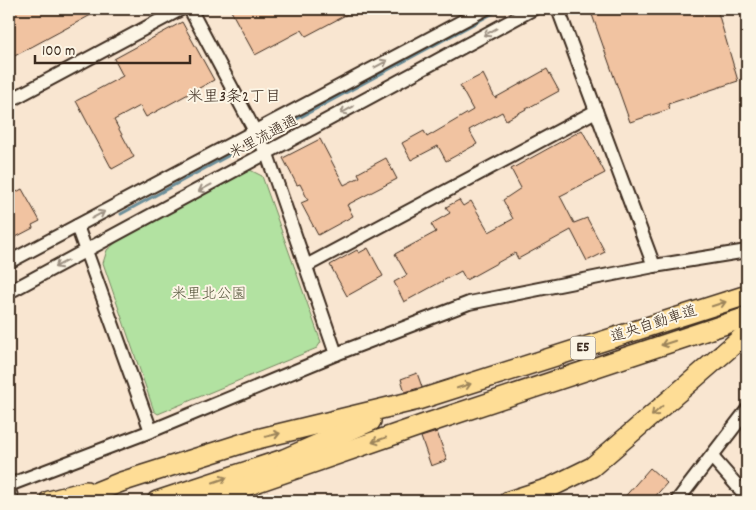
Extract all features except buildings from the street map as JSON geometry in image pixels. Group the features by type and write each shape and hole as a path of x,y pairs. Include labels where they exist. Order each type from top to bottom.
{"highway":[{"name":"道央自動車道","path":"418,400 747,295"},
{"name":"E5","path":"203,501 425,424 747,317"},
{"path":"509,501 549,488 592,467 747,333"},
{"name":"E5","path":"74,501 121,482 253,440 418,400"},
{"path":"158,501 284,459 418,400"},
{"path":"49,501 121,482"}],"street":[{"path":"9,101 181,9"},
{"path":"190,9 256,130 267,154 336,354"},
{"name":"米里流通通","path":"9,262 485,9"},
{"name":"米里流通通","path":"9,292 533,9"},
{"path":"558,9 654,266"},
{"path":"306,266 596,111"},
{"path":"77,226 151,431"},
{"path":"11,494 151,431 336,354 469,303 654,266 747,251"},
{"path":"677,501 747,410"},
{"path":"712,457 747,497"}],"green space":[{"name":"米里北公園","path":"250,170 262,176 321,342 317,348 158,414 154,411 103,263 107,250 119,240"}],"waterway":[{"path":"273,132 501,9"},
{"path":"121,214 237,151"}],"district":[{"name":"米里3条2丁目","path":"234,97"}]}
